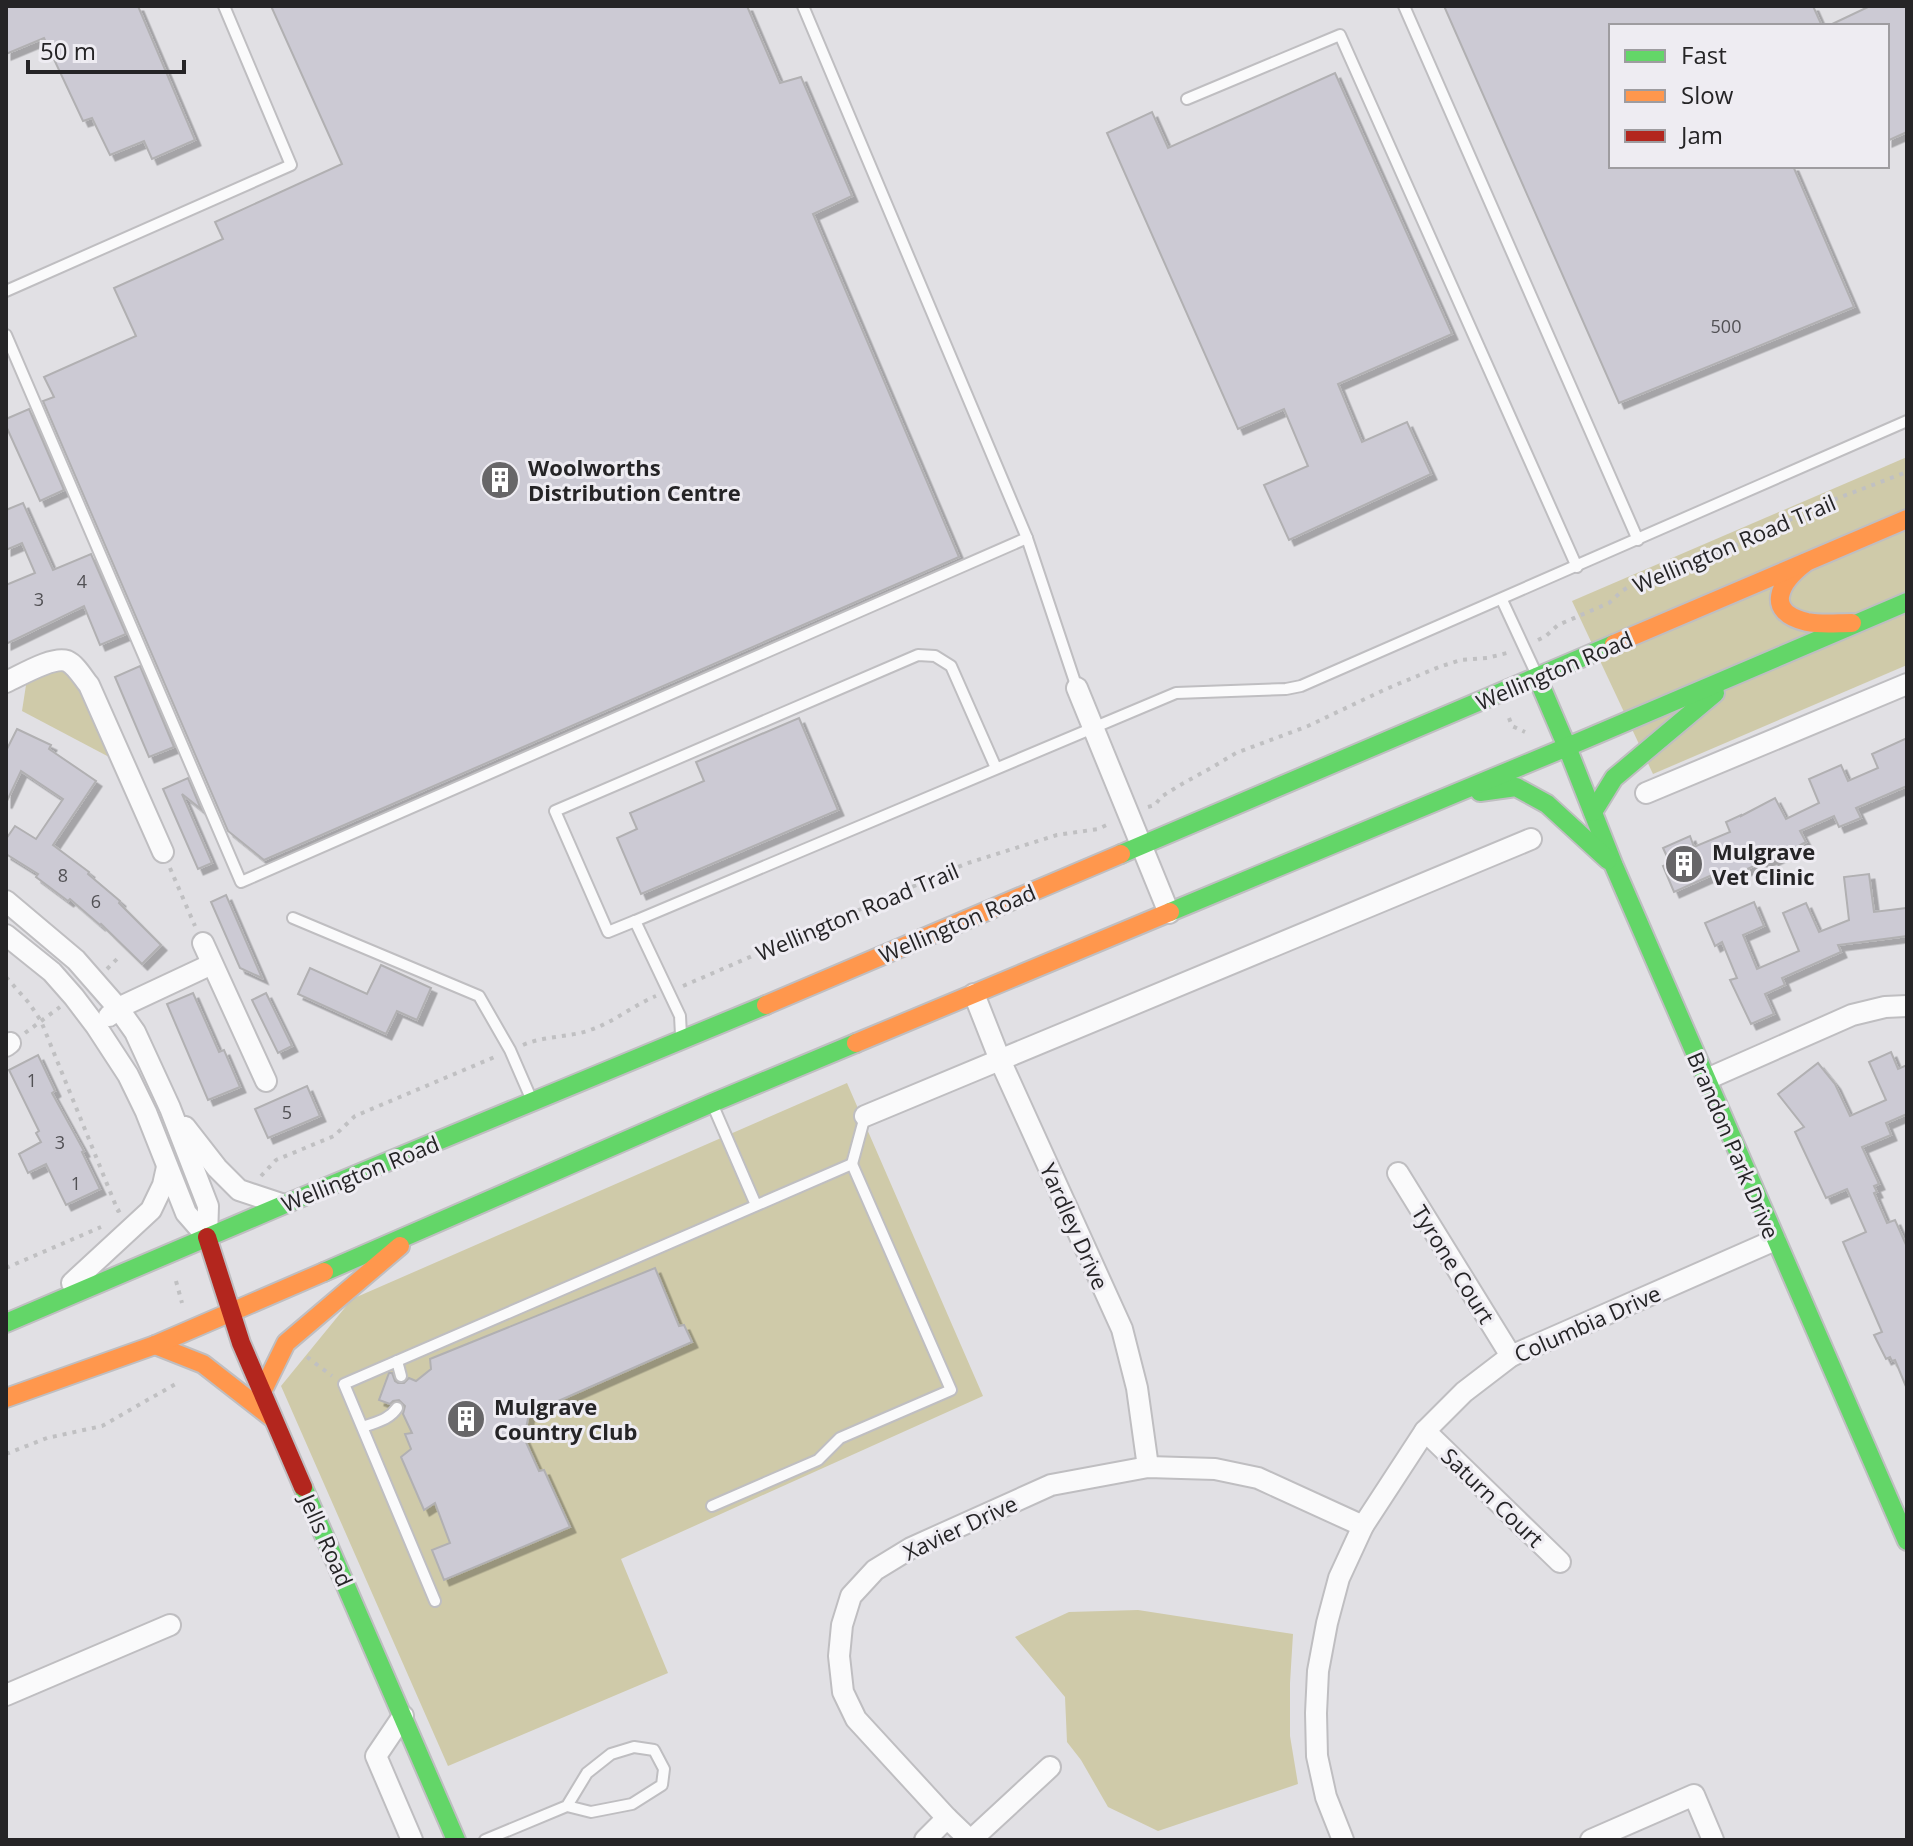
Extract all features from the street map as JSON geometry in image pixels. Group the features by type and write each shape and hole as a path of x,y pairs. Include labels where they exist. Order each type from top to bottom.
{"main road":[{"path":"1858,623 1815,623 1795,618 1778,601 1782,583 1801,565 1907,500"},
{"name":"Wellington Road","path":"6,1323 681,1041 1907,519"},
{"path":"6,1398 155,1345 712,1103 1907,602"},
{"path":"1593,812 1614,778 1737,675"},
{"name":"Brandon Park Drive","path":"1537,677 1614,866 1907,1541"},
{"path":"1449,796 1516,787 1547,804 1614,866"},
{"path":"262,1392 286,1343 415,1233"},
{"name":"Jells Road","path":"207,1237 241,1343 456,1840"},
{"path":"155,1345 203,1364 274,1419"}],"street":[{"path":"6,682 59,661 69,662 76,669 89,685 163,852"},
{"path":"1646,793 1907,684"},
{"path":"1077,688 1169,913"},
{"path":"865,1116 1531,839"},
{"path":"6,901 76,960 135,1032 170,1108 208,1206 207,1237"},
{"path":"6,935 52,972 96,1026 128,1075 146,1112 186,1213 207,1237"},
{"path":"203,943 266,1081"},
{"path":"96,1026 118,1008 212,964"},
{"name":"Yardley Drive","path":"974,994 1000,1060 1122,1329 1137,1388 1148,1467"},
{"path":"1707,1079 1852,1015 1885,1007 1907,1006"},
{"path":"170,1108 217,1168 239,1190 283,1205"},
{"path":"48,1305 151,1210 163,1185 167,1167"},
{"name":"Tyrone Court","path":"1398,1173 1511,1356"},
{"name":"Columbia Drive","path":"1343,1840 1326,1797 1317,1756 1318,1671 1327,1623 1339,1578 1363,1526 1425,1431 1464,1392 1511,1356 1775,1240"},
{"name":"Saturn Court","path":"1425,1431 1560,1562"},
{"name":"Xavier Drive","path":"970,1840 856,1719 843,1692 839,1656 842,1625 851,1596 875,1570 911,1548 1051,1485 1148,1467 1215,1469 1258,1478 1363,1526"},
{"path":"6,1695 170,1625"},
{"path":"403,1716 376,1756 412,1840"},
{"path":"970,1840 1050,1767"},
{"path":"1591,1840 1694,1795 1713,1840"},
{"path":"925,1840 947,1818"}],"lane":[{"path":"6,291 291,165 224,6"},
{"path":"803,6 1027,538 1077,688"},
{"path":"1404,6 1638,540"},
{"path":"1187,99 1340,35 1577,567"},
{"path":"6,335 241,882 1027,538"},
{"path":"996,768 951,666 935,656 918,655 555,811 608,932 1176,693 1301,686 1907,421"},
{"path":"1502,600 1537,677"},
{"path":"293,918 479,996 510,1050 532,1102"},
{"path":"635,921 680,1016 681,1041"},
{"path":"712,1103 756,1205"},
{"path":"712,1506 818,1460 840,1438 951,1390 852,1164 865,1116"},
{"path":"435,1601 344,1384 852,1164"},
{"path":"397,1361 401,1376"},
{"path":"363,1427 393,1414 397,1408"},
{"path":"485,1840 567,1806 587,1773 611,1754 634,1747 654,1750 664,1769 662,1785 632,1804 591,1812 567,1806"}],"path":[{"name":"Wellington Road Trail","path":"239,1190 256,1180 276,1160 334,1136 355,1116 538,1039 588,1031 610,1022 652,998 965,864 1057,835 1098,829 1155,805 1161,797 1236,753 1308,726 1439,667 1461,660 1502,656 1524,647 1546,636 1558,625 1609,603 1638,581 1700,560 1774,529 1809,509 1907,472"},
{"path":"1487,658 1512,726 1529,733 1540,758"},
{"path":"163,852 203,943"},
{"path":"6,977 41,1021 122,1218"},
{"path":"118,1211 141,1202 151,1210"},
{"path":"6,1268 107,1224"},
{"path":"169,1253 180,1301 196,1327"},
{"path":"6,1454 47,1438 102,1426 200,1370 203,1364"}],"shaded area":[{"path":"1907,457 1907,665 1653,774 1572,601"},
{"path":"64,670 73,675 111,758 22,711 26,685 53,671"},
{"path":"847,1083 983,1396 621,1559 668,1673 448,1766 281,1386 352,1299"},
{"path":"1138,1610 1293,1634 1290,1736 1298,1784 1158,1831 1108,1807 1067,1742 1065,1697 1015,1637 1069,1612"}],"building":[{"path":"6,6 138,6 195,140 152,159 144,141 110,155 92,118 83,121 44,38 6,54"},
{"name":"Woolworths Distribution Centre","path":"271,6 747,6 780,83 801,77 852,196 813,214 959,557 264,860 228,831 43,401 54,397 44,377 136,336 114,288 223,239 215,222 342,164"},
{"path":"1444,6 1813,6 1821,24 1609,24 1609,168 1794,168 1854,307 1619,403"},
{"path":"1870,6 1907,6 1907,132 1889,140 1889,24 1832,24"},
{"path":"1335,73 1452,334 1338,384 1362,442 1407,422 1431,474 1289,540 1264,485 1308,466 1284,409 1238,429 1107,133 1152,112 1168,148"},
{"path":"29,409 64,490 40,501 6,426 6,419"},
{"path":"23,503 53,570 91,554 126,634 100,645 84,606 6,644 6,585 35,573 22,543 6,550 6,510"},
{"path":"140,666 174,747 149,757 115,677"},
{"path":"799,718 838,810 641,894 617,838 637,829 630,813 704,781 696,762"},
{"path":"17,729 51,745 49,749 96,781 53,845 89,872 161,945 142,964 101,924 36,877 38,874 6,854 6,839 15,826 36,839 63,799 21,771 6,803 6,751"},
{"path":"1907,738 1907,786 1856,808 1861,818 1839,827 1834,816 1800,831 1806,842 1773,860 1727,878 1723,870 1674,892 1663,866 1670,863 1663,848 1690,836 1694,847 1730,832 1726,822 1775,798 1786,819 1819,803 1809,779 1841,765 1848,781 1878,768 1872,754"},
{"path":"188,778 201,809 182,794 212,863 198,869 163,789"},
{"path":"1869,874 1874,912 1907,908 1907,936 1838,945 1841,952 1782,978 1785,985 1765,994 1774,1014 1751,1024 1730,980 1737,978 1722,942 1715,946 1705,923 1754,902 1764,926 1743,935 1757,969 1799,951 1783,913 1806,903 1819,932 1849,920 1844,877"},
{"path":"226,895 262,978 240,968 211,902"},
{"path":"381,965 431,988 417,1020 397,1011 386,1034 298,994 310,968 367,994"},
{"path":"193,993 219,1052 224,1050 240,1087 208,1100 167,1004"},
{"path":"266,993 292,1046 278,1053 252,1000"},
{"path":"1891,1052 1898,1069 1907,1065 1907,1114 1886,1123 1891,1135 1862,1147 1879,1184 1874,1186 1877,1192 1874,1193 1887,1223 1895,1220 1907,1247 1907,1389 1895,1360 1892,1361 1890,1357 1886,1359 1874,1335 1882,1332 1843,1242 1866,1232 1847,1189 1826,1198 1795,1132 1804,1127 1778,1094 1818,1063 1835,1084 1850,1116 1886,1100 1869,1062"},
{"path":"38,1055 55,1091 52,1093 84,1151 100,1189 66,1205 46,1164 28,1173 19,1154 41,1142 36,1133 39,1131 9,1070"},
{"path":"307,1086 320,1116 268,1138 255,1109"},
{"name":"Mulgrave Country Club","path":"655,1268 679,1326 684,1325 692,1342 556,1402 530,1409 524,1438 539,1471 544,1470 570,1527 444,1580 432,1550 450,1543 435,1503 424,1510 401,1457 411,1449 405,1434 412,1433 403,1414 405,1406 399,1400 390,1404 379,1400 389,1373 398,1383 404,1383 409,1378 416,1381 431,1369 430,1359"}],"traffic: fast":[{"path":"1170,912 1907,602"},
{"path":"1121,854 1614,644"},
{"path":"1537,677 1567,747"},
{"path":"1593,812 1614,778 1715,693"},
{"path":"1567,747 1614,866 1907,1541"},
{"path":"1480,792 1516,787 1547,804 1608,860"},
{"path":"6,1323 766,1005"},
{"path":"324,1272 856,1043"},
{"path":"303,1487 456,1840"}],"traffic: slow":[{"path":"1614,644 1907,519"},
{"path":"1805,563 1783,587 1780,604 1785,611 1807,622 1852,623"},
{"path":"766,1005 1121,854"},
{"path":"856,1043 1170,912"},
{"path":"262,1392 286,1343 400,1246"},
{"path":"6,1398 155,1345 324,1272"},
{"path":"155,1345 203,1364 271,1417"}],"traffic: jam":[{"path":"207,1237 241,1343 303,1487"}],"place":[{"name":"Woolworths Distribution Centre","path":"500,480"},
{"name":"Mulgrave Vet Clinic","path":"1684,864"},
{"name":"Mulgrave Country Club","path":"466,1419"}]}
